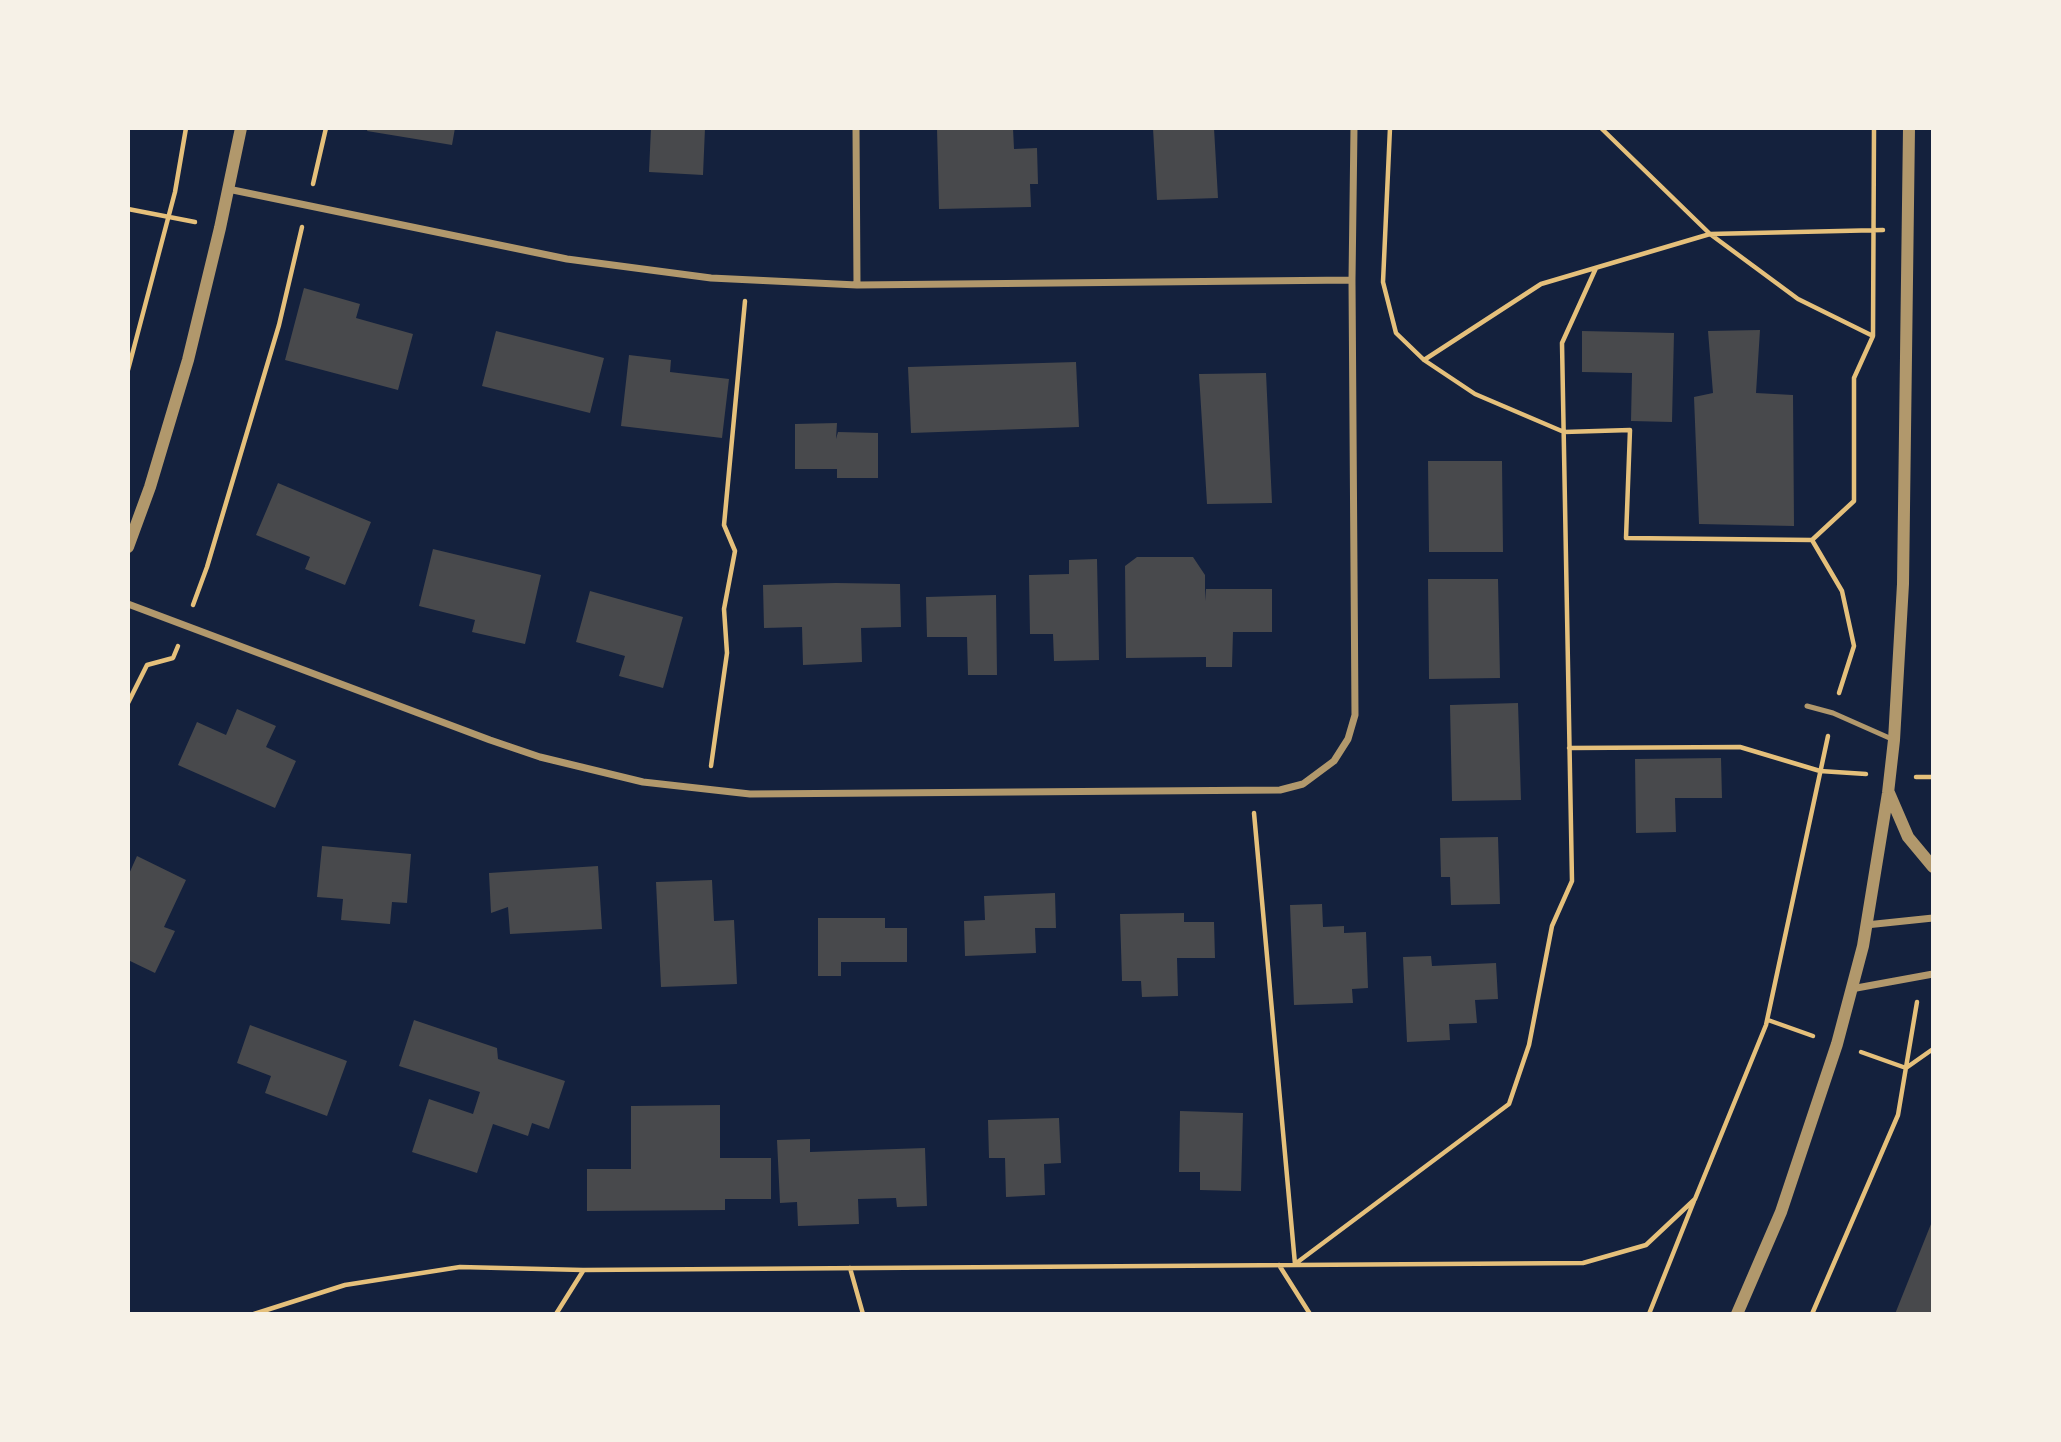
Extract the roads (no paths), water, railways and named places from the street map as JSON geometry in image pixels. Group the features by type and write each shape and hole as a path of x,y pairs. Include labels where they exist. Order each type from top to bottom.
{"street":[{"path":"128,547 188,360 242,128"},
{"path":"856,128 857,285"},
{"path":"128,604 490,740 540,757 643,782 750,794 1253,791 1280,790 1303,784 1334,761 1348,739 1355,715 1352,280 1354,128"},
{"path":"1737,1314 1781,1212 1831,1064 1866,925 1888,793 1894,740 1903,584 1909,128"},
{"path":"228,189 567,259 711,278 857,285 1352,280"},
{"path":"1888,793 1908,837 1933,867"},
{"path":"1866,925 1933,918"},
{"path":"1852,989 1933,974"}],"lane":[{"path":"1807,706 1833,713 1894,740"}]}
